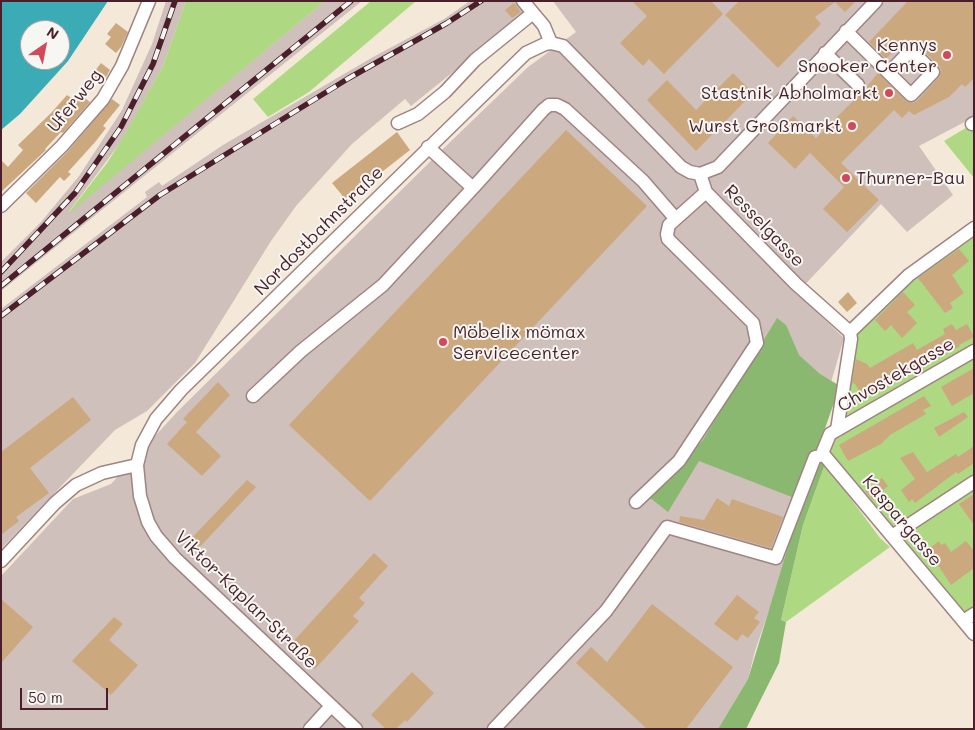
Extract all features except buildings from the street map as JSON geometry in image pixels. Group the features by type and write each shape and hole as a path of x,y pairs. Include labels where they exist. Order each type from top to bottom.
{"street":[{"name":"Uferweg","path":"1,206 68,139 103,99 122,66 149,1"},
{"path":"523,1 544,26 550,42 563,46 573,54 681,167 690,172 700,174 718,167 876,1"},
{"path":"398,122 418,114 445,92 475,60 533,13"},
{"path":"846,31 889,73"},
{"name":"Nordostbahnstraße","path":"137,480 137,465 142,446 149,430 166,407 428,147 526,53 550,42"},
{"path":"825,53 858,85"},
{"path":"253,396 301,352 383,284 544,110 550,106 557,105 565,108 643,181 675,218"},
{"path":"428,147 472,188"},
{"name":"Resselgasse","path":"700,174 706,192 796,284 850,332"},
{"path":"636,502 679,460 757,343 753,323 668,240 667,230 675,218 706,192"},
{"path":"494,729 606,611 667,527 776,558 815,457 824,455 826,439 837,430 851,340 850,332 909,275 974,228"},
{"name":"Chvostekgasse","path":"837,430 974,351"},
{"name":"Kaspargasse","path":"824,455 892,536 968,618 974,634"},
{"path":"1,561 65,493 76,485 102,473 137,465"},
{"name":"Viktor-Kaplan-Straße","path":"137,480 148,522 166,548 356,729"},
{"path":"892,536 974,482"},
{"path":"310,729 331,706"}],"shaded area":[{"path":"166,1 186,1 163,66 123,139 68,213 325,1 362,1 1,291 1,262 41,222 79,176 122,110 152,44"},
{"path":"470,1 515,1 525,14 411,106 405,99 352,144 296,206 271,241 195,363 147,411 115,430 1,549 1,309 147,197 145,192 159,182 162,186 223,145 373,57 444,19"},
{"path":"553,1 974,1 974,117 919,146 953,195 907,232 881,204 797,293 844,338 797,498 806,503 755,651 748,679 718,729 1,729 1,576 73,499 111,484 177,412 445,147 528,67 576,32"}],"green space":[{"path":"186,1 325,1 66,216 107,163 123,138 163,66"},
{"path":"371,1 416,1 309,92 268,117 253,99"},
{"path":"974,123 974,178 944,141"},
{"path":"974,228 974,634 824,446 830,434 850,332"},
{"path":"777,318 786,325 799,355 820,374 840,386 818,448 825,464 803,525 781,620 786,622 779,663 746,729 718,729 748,679 802,501 699,461 668,512 649,497 703,440"},
{"path":"825,464 880,538 890,547 786,622 781,620 803,525"}],"water":[{"path":"1,1 108,1 70,58 70,20 20,20 20,70 60,70 20,114 1,130"}],"railway":[{"path":"1,272 75,193 121,127 153,64 175,1"},
{"path":"1,286 351,1"},
{"path":"1,316 160,195 349,78 447,23 481,1"}],"place":[{"name":"Kennys Snooker Center","path":"947,55"},
{"name":"Stastnik Abholmarkt","path":"889,93"},
{"name":"Wurst Großmarkt","path":"852,126"},
{"name":"Thurner-Bau","path":"846,178"},
{"name":"Möbelix mömax Servicecenter","path":"443,342"}]}
